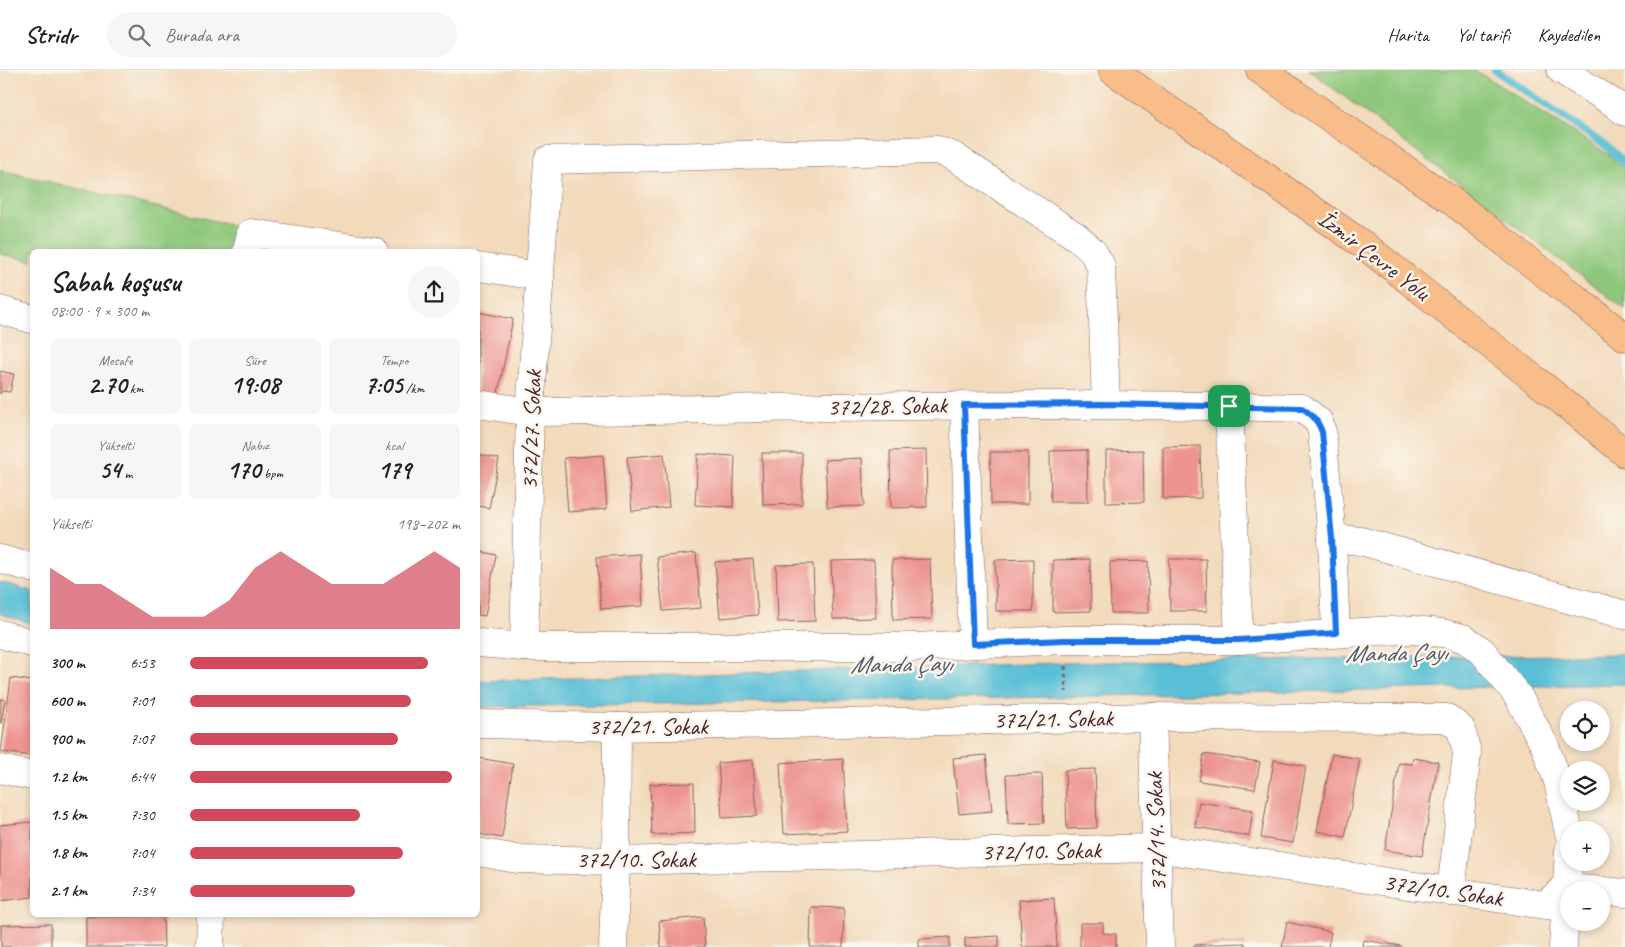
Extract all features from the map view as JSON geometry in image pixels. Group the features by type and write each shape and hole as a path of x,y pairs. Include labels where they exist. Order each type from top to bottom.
{"highway":[{"path":"1093,70 1162,103"},
{"name":"İzmir Çevre Yolu","path":"1112,70 1366,246 1558,396 1625,454"},
{"path":"1260,70 1452,201 1625,337"}],"street":[{"path":"1561,70 1622,100"},
{"name":"372/27. Sokak","path":"524,646 530,412 548,160 936,150 953,156 1077,237 1093,252 1101,266 1106,404"},
{"path":"247,249 251,233 360,249"},
{"path":"480,267 540,276"},
{"path":"0,310 30,318"},
{"name":"372/28. Sokak","path":"480,404 530,412 1106,404 1302,408 1319,422 1322,432 1332,538 1336,633"},
{"path":"964,405 973,644"},
{"path":"1229,406 1239,640"},
{"path":"1332,538 1361,541 1625,615"},
{"path":"0,558 30,567"},
{"path":"480,643 524,646 914,647 973,644 1064,652 1336,633 1414,630 1442,633 1463,638 1482,651 1518,696 1545,746 1558,781 1566,821"},
{"path":"0,634 30,642"},
{"name":"372/21. Sokak","path":"480,724 617,727 1152,717 1447,718 1460,729 1466,753 1451,892"},
{"name":"372/14. Sokak","path":"1152,717 1160,947"},
{"path":"613,947 617,727"},
{"path":"0,770 30,776"},
{"name":"372/10. Sokak","path":"480,852 517,859 616,861 1156,848 1451,892 1560,901"},
{"path":"1610,892 1625,893"},
{"path":"1610,907 1625,908"},
{"path":"210,947 211,917"},
{"path":"1562,931 1563,947"}],"path":[{"path":"1064,652 1067,698"}],"green space":[{"path":"1309,70 1475,70 1609,155 1625,169 1625,309"},
{"path":"0,170 245,228 240,249 30,249 30,261 0,254"}],"water":[{"path":"0,582 30,590 30,623 0,614"},
{"path":"1625,654 1625,684 1059,697 480,707 480,681 1059,663"}],"building":[{"path":"480,312 513,319 497,398 480,394"},
{"path":"0,371 14,374 10,392 2,391 0,394"},
{"path":"1200,446 1201,498 1163,499 1163,447"},
{"path":"926,450 927,507 891,508 890,451"},
{"path":"1087,450 1088,502 1051,502 1050,451"},
{"path":"1143,450 1144,502 1106,503 1106,451"},
{"path":"990,452 1028,452 1028,504 991,504"},
{"path":"762,453 802,453 802,504 763,505"},
{"path":"480,454 499,459 489,508 480,506"},
{"path":"664,454 669,507 632,511 627,457"},
{"path":"698,454 735,456 733,507 695,505"},
{"path":"603,455 607,509 568,512 564,458"},
{"path":"862,458 864,506 827,507 825,460"},
{"path":"480,551 496,555 485,616 480,615"},
{"path":"696,553 701,608 663,611 657,557"},
{"path":"640,554 643,606 601,609 597,557"},
{"path":"753,559 758,615 720,618 715,562"},
{"path":"930,559 932,619 893,620 892,560"},
{"path":"1033,559 1033,611 996,611 995,560"},
{"path":"1090,559 1091,611 1053,612 1053,560"},
{"path":"1169,559 1206,559 1207,611 1170,611"},
{"path":"874,560 876,618 833,619 831,561"},
{"path":"1148,561 1149,613 1111,613 1110,562"},
{"path":"813,564 815,621 778,622 776,565"},
{"path":"11,678 30,681 30,756 1,752"},
{"path":"0,699 5,700 1,723 0,723"},
{"path":"1204,754 1260,762 1255,789 1199,781"},
{"path":"1332,754 1360,759 1345,837 1317,831"},
{"path":"986,755 992,811 959,814 953,758"},
{"path":"480,758 513,764 502,838 480,834"},
{"path":"1413,758 1438,762 1422,856 1385,850 1399,763 1412,764"},
{"path":"843,759 847,831 784,834 780,763"},
{"path":"753,760 757,816 722,818 718,763"},
{"path":"1274,760 1306,766 1293,843 1261,838"},
{"path":"1095,769 1097,828 1067,829 1065,770"},
{"path":"1042,774 1044,823 1008,824 1006,775"},
{"path":"694,783 695,833 652,835 650,784"},
{"path":"1199,802 1253,810 1249,836 1195,827"},
{"path":"30,822 30,897 0,901 0,825"},
{"path":"1054,898 1057,947 1022,947 1019,900"},
{"path":"811,907 844,908 843,947 810,947"},
{"path":"86,917 163,917 164,947 86,947"},
{"path":"703,917 705,947 661,947 659,921"},
{"path":"1287,922 1331,932 1328,947 1282,947"},
{"path":"1080,923 1103,923 1103,933 1116,934 1116,947 1080,947"},
{"path":"51,924 51,947 1,947 1,925"},
{"path":"999,936 999,947 965,947 965,938"},
{"path":"950,937 950,947 919,947 919,939"},
{"path":"1363,940 1401,946 1401,947 1362,947"},
{"path":"1245,943 1245,947 1194,947 1194,945"}],"waterway":[{"path":"1495,70 1606,146 1625,163"}],"route":[{"path":"1106,404 1229,406 1302,408 1319,422 1322,432 1332,538 1336,633 1239,640 1064,640 973,644 964,405 1106,404"}],"water label":[{"name":"Manda Çayı","path":"1396,653"},
{"name":"Manda Çayı","path":"901,664"}]}
